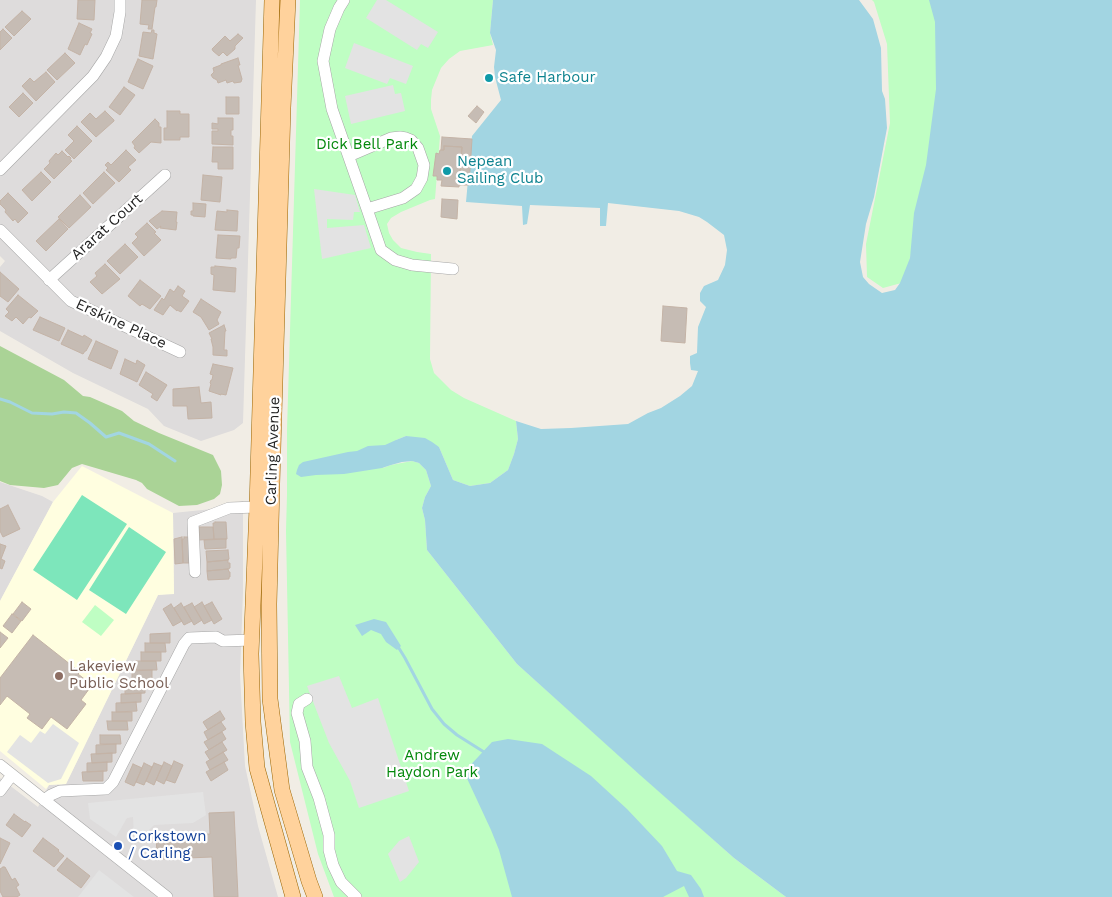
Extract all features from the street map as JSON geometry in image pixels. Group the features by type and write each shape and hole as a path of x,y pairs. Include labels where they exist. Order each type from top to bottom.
{"main road":[{"name":"Carling Avenue","path":"272,0 251,654 253,722 257,768 293,897"},
{"name":"Carling Avenue","path":"288,0 271,494 270,699 282,790 314,896"}],"street":[{"path":"0,170 93,76 106,57 116,36 120,0"},
{"path":"344,0 330,28 323,60 332,109 381,250 396,260 412,265 453,269"},
{"path":"349,156 391,138 406,138 411,140 418,148 424,165 422,178 416,190 403,198 368,209"},
{"name":"Ararat Court","path":"50,280 165,175"},
{"name":"Erskine Place","path":"0,230 71,301 180,352"},
{"path":"195,572 193,522 229,508 257,507"},
{"path":"44,800 60,791 106,789 113,782 184,644 189,638 216,637 223,640 252,640"},
{"path":"307,699 299,704 297,714 305,741 307,767 319,798 333,865 341,882 356,897"},
{"path":"0,765 167,897"},
{"path":"0,791 12,775"}],"shaded area":[{"path":"0,0 256,0 243,423 234,430 201,441 164,426 148,409 73,373 0,331 0,267 5,261 0,256"},
{"path":"377,0 386,0 438,32 428,48 421,44 417,50 366,18"},
{"path":"354,43 413,66 406,84 390,78 387,84 345,68"},
{"path":"393,85 395,94 401,93 405,111 351,124 345,96"},
{"path":"314,189 355,195 360,212 354,212 353,220 327,219 327,228 364,225 371,248 322,259"},
{"name":"Lakeview Public School","path":"82,466 173,513 174,594 158,595 66,784 49,785 46,789 0,751 0,601 53,502"},
{"path":"0,482 42,496 53,502 0,601"},
{"path":"243,501 243,592 240,675 245,766 258,826 278,897 0,897 0,778 38,807 49,785 66,784 158,595 174,593 173,513 212,509"},
{"path":"339,676 352,708 378,698 409,791 359,808 350,781 329,743 307,686"},
{"path":"53,724 79,743 61,779 48,783 7,752 20,735 31,743 40,731 45,734"},
{"path":"203,792 206,815 193,823 154,825 142,837 134,837 133,817 127,818 116,837 90,819 88,803"},
{"path":"409,836 419,862 406,878 400,882 388,854 399,841"},
{"path":"99,870 134,897 78,897"}],"green space":[{"name":"Andrew Haydon Park","path":"300,0 493,0 490,33 493,45 460,51 449,59 441,68 432,90 431,109 440,136 435,199 401,212 391,218 387,224 393,240 401,248 431,254 430,359 434,373 451,390 464,398 516,421 518,439 508,470 490,483 470,486 453,480 439,447 406,436 396,440 383,468 412,461 419,463 426,470 431,486 422,508 425,520 427,550 517,664 734,858 786,897 334,897 318,854 290,742 286,531 287,430"},
{"path":"872,0 943,0 944,96 905,282 883,288 867,277 866,244 890,123 887,44"},
{"path":"0,346 64,380 83,396 90,397 122,411 134,421 213,455 221,471 222,485 220,494 214,499 197,505 179,506 147,489 136,480 82,464 72,468 58,485 44,488 10,485 0,481"},
{"path":"82,495 127,524 77,600 33,570"},
{"path":"129,527 166,552 126,614 89,590"},
{"path":"95,605 114,620 101,636 82,622"}],"water":[{"path":"493,0 859,0 873,19 881,48 882,91 885,99 887,128 874,197 866,224 860,262 863,277 882,293 895,290 900,283 910,258 914,213 926,165 936,89 935,22 929,0 1112,0 1112,897 786,897 734,858 517,664 427,550 425,520 422,508 431,486 426,470 419,463 412,461 402,462 382,468 344,474 301,477 296,474 299,465 303,462 357,451 368,446 385,445 406,436 425,438 439,447 453,480 470,486 490,483 508,470 518,439 516,421 541,429 628,424 661,408 692,386 698,371 691,370 690,356 697,353 698,327 706,307 700,301 700,293 704,286 718,280 725,265 727,250 724,235 699,217 679,211 608,203 606,226 600,226 600,208 530,205 527,224 523,225 522,206 466,202 472,136 501,100 494,67 496,50 490,33"},
{"path":"374,619 386,622 401,646 397,650 386,642 381,634 371,630 362,636 355,625"},
{"path":"508,739 542,744 591,776 627,809 662,846 677,871 691,875 704,897 689,897 684,886 663,897 512,897 499,850 464,772 492,742"}],"building":[{"path":"78,0 95,0 94,20 77,19"},
{"path":"142,0 157,0 152,29 148,29 149,25 140,24"},
{"path":"22,11 31,19 14,36 5,27"},
{"path":"79,23 92,29 87,45 85,44 80,55 68,49"},
{"path":"3,29 12,38 0,50 0,32"},
{"path":"152,30 157,34 153,59 139,56 143,32 151,33"},
{"path":"238,34 243,38 227,56 223,52 219,56 213,51 212,49 225,36 230,41"},
{"path":"65,53 75,63 57,80 47,70"},
{"path":"238,58 241,82 234,83 233,81 227,83 226,80 218,83 213,78 211,75 214,72 213,68"},
{"path":"138,59 153,66 143,89 128,82"},
{"path":"46,72 55,82 36,101 22,86 30,78 34,82"},
{"path":"124,87 135,95 120,115 109,107"},
{"path":"23,93 33,103 19,117 9,107"},
{"path":"226,97 239,97 239,114 226,114"},
{"path":"477,106 484,112 476,123 468,116"},
{"path":"105,111 114,121 96,137 81,122 90,113 96,119"},
{"path":"167,111 180,111 180,114 189,114 189,137 180,137 180,140 164,140 164,128 167,128"},
{"path":"218,118 233,118 231,136 233,136 233,145 212,144 212,131 218,131 218,129 212,129 212,123 218,124"},
{"path":"155,119 159,123 159,127 161,127 161,143 151,142 139,153 134,148 135,146 132,142"},
{"path":"77,126 92,141 74,159 65,150 74,141 68,135"},
{"path":"442,137 472,139 469,185 459,185 462,147 444,146 444,150 441,150"},
{"name":"Nepean Sailing Club","path":"444,146 462,147 459,187 441,186 442,180 437,180 437,176 433,176 436,153 439,154 440,150 444,150"},
{"path":"213,147 233,147 233,169 218,169 218,162 212,162"},
{"path":"126,150 136,160 128,167 131,170 119,182 106,170 108,168 105,165 108,162 111,165"},
{"path":"62,151 72,161 54,179 44,169 56,153 58,155"},
{"path":"41,172 51,182 32,201 22,190"},
{"path":"104,172 115,183 93,204 83,193"},
{"path":"203,175 222,177 220,202 201,200"},
{"path":"8,193 28,213 18,223 15,219 13,221 0,204 0,201"},
{"path":"80,195 91,207 69,228 58,217"},
{"path":"442,199 458,200 457,219 441,217"},
{"path":"193,203 206,204 205,217 191,215"},
{"path":"227,210 238,211 237,231 215,230 217,211 227,212"},
{"path":"162,211 177,212 176,230 160,228 161,226 157,229 149,221"},
{"path":"59,219 68,229 46,251 36,241"},
{"path":"147,223 161,240 144,256 132,243 138,237 135,234"},
{"path":"218,235 240,236 236,258 216,258"},
{"path":"125,244 138,257 120,274 107,261"},
{"path":"105,264 120,279 102,294 90,282 97,276 95,273"},
{"path":"211,267 236,268 235,292 213,290 214,275 211,274"},
{"path":"0,272 19,289 8,302 0,296"},
{"path":"140,280 161,296 150,309 142,304 140,306 128,296"},
{"path":"178,286 185,291 182,296 189,301 181,312 170,305 163,315 154,310 162,298 164,300 170,289 174,292"},
{"path":"18,295 38,311 23,324 16,317 12,321 5,316 9,312 6,309"},
{"path":"201,299 221,312 217,320 219,324 209,330 201,317 193,312"},
{"path":"663,306 687,308 685,343 661,341"},
{"path":"40,317 65,328 59,341 33,330"},
{"path":"224,325 226,331 224,350 227,350 227,356 213,355 212,339 209,333"},
{"path":"68,330 83,337 84,335 92,340 83,354 61,344"},
{"path":"96,341 118,351 111,369 88,359"},
{"path":"125,359 136,364 137,360 145,365 137,382 120,374"},
{"path":"213,364 233,368 226,395 209,391 213,375 210,374"},
{"path":"146,372 167,385 157,401 151,397 153,394 139,385"},
{"path":"199,387 201,403 211,402 212,418 188,419 187,406 173,406 173,389"},
{"path":"8,505 20,529 3,537 0,531 0,509"},
{"path":"226,522 227,539 214,539 213,523"},
{"path":"199,527 213,527 214,539 199,540"},
{"path":"182,537 183,563 175,564 174,539"},
{"path":"189,537 191,563 183,563 182,539"},
{"path":"226,539 226,548 205,549 204,540"},
{"path":"0,544 6,546 1,559 5,561 2,569 0,568"},
{"path":"228,550 228,560 207,562 206,551"},
{"path":"228,560 230,568 207,571 207,562"},
{"path":"228,569 230,572 229,579 208,580 207,571"},
{"path":"22,602 31,609 22,621 13,614"},
{"path":"202,602 212,620 204,624 194,607"},
{"path":"212,602 222,619 214,624 204,606"},
{"path":"181,603 192,621 184,625 174,608"},
{"path":"192,603 202,620 194,625 184,607"},
{"path":"171,604 182,621 173,626 163,609"},
{"path":"12,614 21,621 12,633 3,626"},
{"path":"0,632 8,638 0,648"},
{"path":"170,633 170,643 150,643 150,634"},
{"path":"33,635 80,672 78,674 92,685 81,700 86,704 67,729 51,717 42,729 27,718 30,714 7,696 0,705 0,678"},
{"path":"145,643 165,643 166,652 145,652"},
{"path":"141,652 161,652 161,661 141,661"},
{"path":"136,661 156,661 157,670 136,670"},
{"path":"152,670 152,680 132,680 132,671"},
{"path":"145,684 145,693 125,694 125,685"},
{"path":"141,693 141,702 121,703 121,694"},
{"path":"136,702 137,711 116,712 116,703"},
{"path":"220,711 225,719 208,730 203,722"},
{"path":"112,712 132,712 132,721 112,721"},
{"path":"107,721 127,721 128,730 108,730"},
{"path":"221,722 226,729 208,740 204,732"},
{"path":"222,732 226,739 209,750 204,742"},
{"path":"100,735 120,735 121,744 100,744"},
{"path":"222,742 227,750 210,760 205,752"},
{"path":"116,744 116,753 96,754 96,745"},
{"path":"223,752 228,760 210,770 206,762"},
{"path":"112,753 112,762 92,763 91,754"},
{"path":"174,761 183,765 175,783 166,780"},
{"path":"107,762 107,771 87,772 87,763"},
{"path":"164,762 172,766 164,784 156,780"},
{"path":"224,762 228,770 211,781 206,772"},
{"path":"144,763 152,767 144,785 136,782"},
{"path":"154,763 162,766 154,785 146,781"},
{"path":"133,764 142,768 134,786 125,782"},
{"path":"103,771 103,781 83,781 82,772"},
{"path":"234,812 238,897 214,897 212,857 163,859 163,853 157,853 156,837 210,834 209,813"},
{"path":"14,814 31,825 22,837 6,825"},
{"path":"0,838 10,843 0,864"},
{"path":"43,838 64,856 54,867 33,851"},
{"path":"67,858 90,876 81,888 57,870"},
{"path":"5,867 12,880 15,878 19,885 16,887 20,895 17,897 3,897 0,891 0,869"}],"waterway":[{"path":"0,399 32,413 76,413 106,437 119,433 149,444 175,461"},
{"path":"397,645 432,709 444,724 457,735 484,752"}],"place":[{"name":"Safe Harbour","path":"489,78"},
{"name":"Nepean Sailing Club","path":"447,171"},
{"name":"Lakeview Public School","path":"59,676"},
{"name":"Corkstown / Carling","path":"118,846"}],"park label":[{"name":"Dick Bell Park","path":"367,145"}]}
